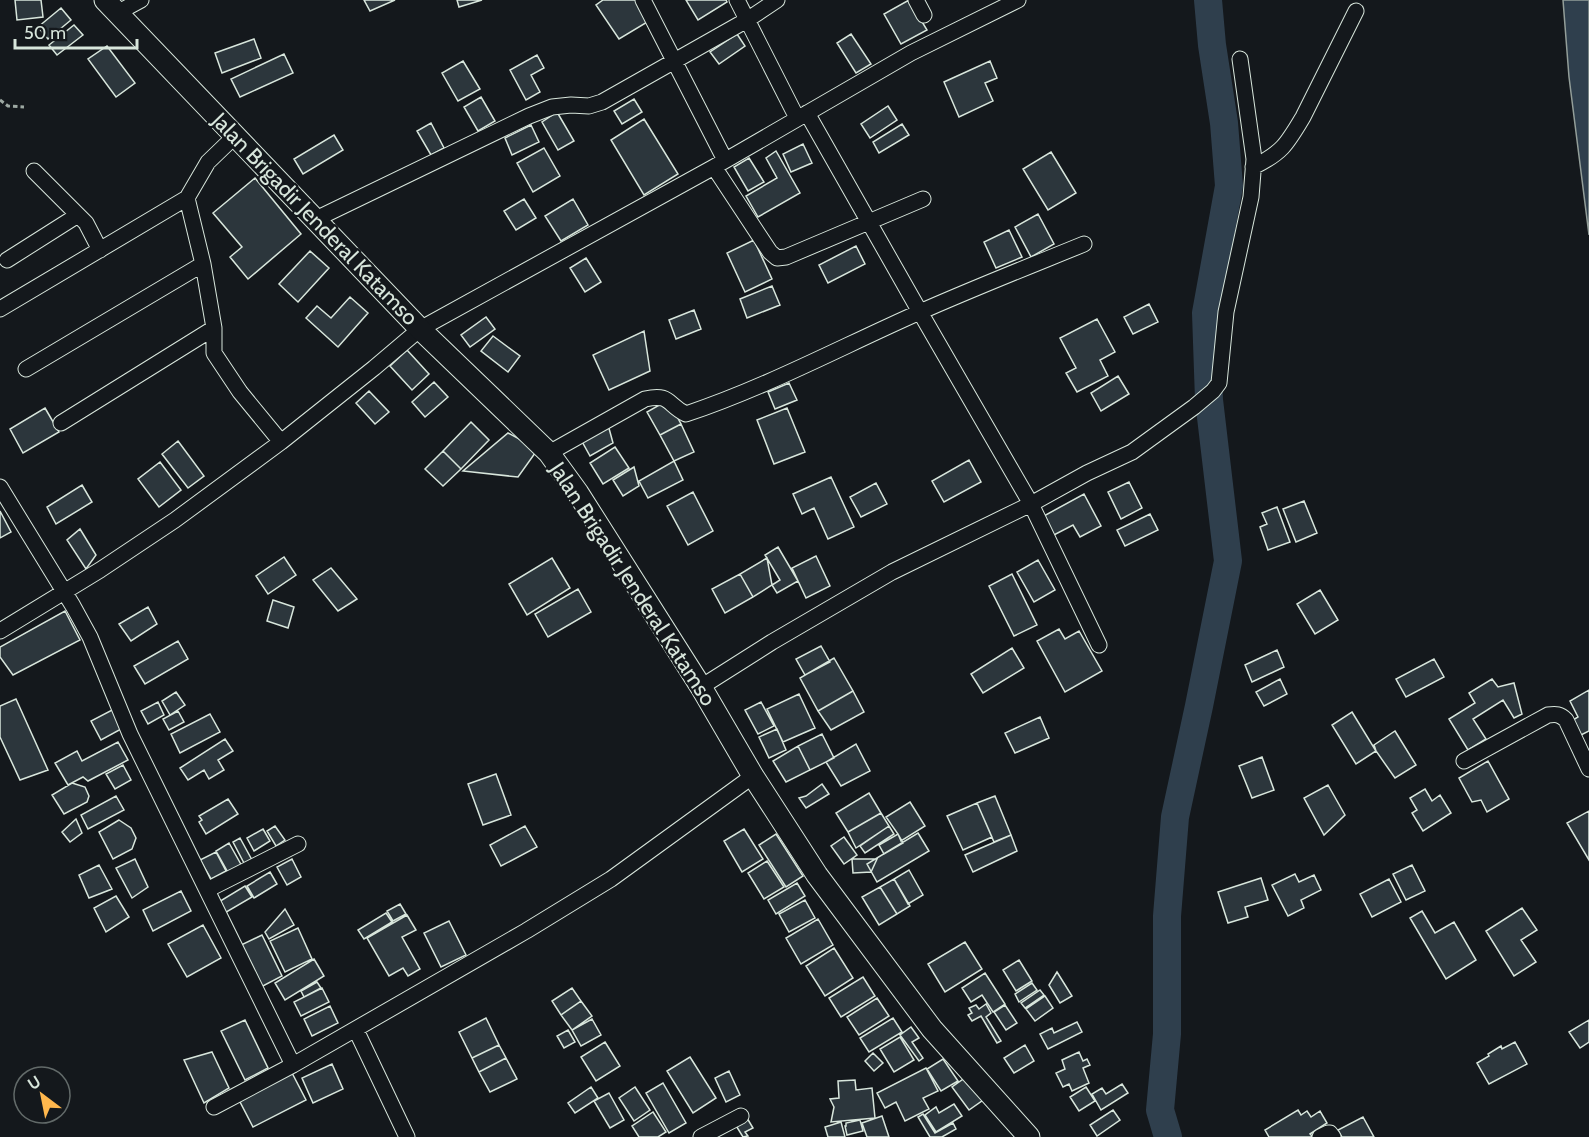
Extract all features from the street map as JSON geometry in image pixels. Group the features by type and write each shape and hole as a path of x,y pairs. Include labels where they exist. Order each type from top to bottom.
{"main road":[{"name":"Jalan Brigadir Jenderal Katamso","path":"111,6 420,329 549,453 578,493 701,687 753,776 817,876 932,1029 1029,1137"}],"street":[{"path":"111,6 141,0"},
{"path":"643,0 674,61 719,164 770,252 777,258 786,257 923,199"},
{"path":"737,0 802,116 869,221 1031,504 1099,645"},
{"path":"316,219 529,116 552,107 589,106 602,102 747,20 777,0"},
{"path":"916,0 924,15"},
{"path":"0,631 100,570 175,520 281,442 420,329 719,164 911,53 1018,0"},
{"path":"1253,167 1279,152 1293,134 1304,117 1356,11"},
{"path":"701,687 772,642 892,572 1132,452 1213,391 1219,383 1226,312 1251,197 1254,159 1239,59"},
{"path":"0,309 187,198 208,162 235,136"},
{"path":"34,171 86,223 100,250"},
{"path":"187,198 203,264 214,328 214,353 240,392 281,442"},
{"path":"7,260 78,215"},
{"path":"549,453 645,399 655,396 668,399 677,410 686,414 711,406 920,312 1084,244"},
{"path":"26,369 203,264"},
{"path":"61,423 214,328"},
{"path":"0,487 90,637 130,734 293,1065"},
{"path":"1464,761 1548,715 1556,714 1566,720 1589,769"},
{"path":"214,1107 356,1030 526,932 611,879 753,776"},
{"path":"207,890 298,844"},
{"path":"356,1030 407,1137"},
{"path":"701,1137 741,1116"},
{"path":"1320,1137 1330,1133 1333,1137"}],"path":[{"path":"0,100 8,106 24,107"}],"water":[{"path":"1563,0 1589,0 1589,235 1569,77"}],"building":[{"path":"15,0 41,0 43,17 17,20"},
{"path":"364,0 395,0 370,11"},
{"path":"457,0 482,0 459,7"},
{"path":"603,0 638,0 649,21 619,39 596,5"},
{"path":"686,0 726,0 727,2 698,20"},
{"path":"909,0 927,30 901,44 884,14"},
{"path":"61,8 71,20 48,39 38,27"},
{"path":"74,25 83,35 57,55 49,45"},
{"path":"737,34 745,46 719,64 710,52"},
{"path":"851,34 871,64 856,73 837,43"},
{"path":"254,39 261,58 222,73 215,53"},
{"path":"107,46 135,83 116,97 88,59"},
{"path":"284,54 293,73 240,97 231,79"},
{"path":"537,55 544,68 531,75 540,92 526,100 510,70"},
{"path":"463,61 480,89 458,101 442,73"},
{"path":"990,61 997,78 985,83 993,101 959,117 944,82"},
{"path":"481,97 495,121 478,131 464,107"},
{"path":"634,99 642,112 622,124 614,111"},
{"path":"888,106 897,120 870,138 861,124"},
{"path":"557,112 574,141 558,150 542,122"},
{"path":"644,119 678,174 644,195 611,140"},
{"path":"431,123 444,148 431,155 417,131"},
{"path":"902,124 909,135 879,153 873,142"},
{"path":"531,125 539,142 512,155 505,138"},
{"path":"334,135 343,150 303,174 294,159"},
{"path":"803,144 812,163 791,172 783,154"},
{"path":"544,148 560,176 533,192 517,163"},
{"path":"776,151 800,193 758,217 746,196 777,178 766,158"},
{"path":"1051,152 1076,193 1048,210 1023,169"},
{"path":"749,158 764,182 748,191 734,167"},
{"path":"255,178 301,234 248,279 230,257 242,247 213,213"},
{"path":"524,199 536,218 516,230 504,211"},
{"path":"573,199 588,225 561,241 545,216"},
{"path":"1038,214 1054,244 1031,257 1015,227"},
{"path":"1009,230 1022,257 996,268 984,242"},
{"path":"754,240 772,279 745,292 727,253"},
{"path":"856,246 865,264 828,283 819,265"},
{"path":"310,251 329,268 298,302 279,284"},
{"path":"586,258 601,282 585,292 570,268"},
{"path":"772,286 780,305 747,318 740,299"},
{"path":"350,297 368,313 338,347 306,318 317,306 331,318"},
{"path":"1149,304 1158,322 1133,334 1124,317"},
{"path":"694,310 701,329 676,339 669,320"},
{"path":"486,317 495,329 470,347 461,335"},
{"path":"1097,319 1115,352 1100,360 1108,376 1077,392 1066,373 1076,368 1060,338"},
{"path":"644,331 650,371 609,390 593,355"},
{"path":"493,336 520,356 508,372 481,351"},
{"path":"407,350 429,374 412,390 390,366"},
{"path":"1118,376 1129,394 1101,411 1091,393"},
{"path":"434,382 448,397 425,417 412,402"},
{"path":"789,383 797,400 775,409 768,392"},
{"path":"369,391 389,412 375,424 356,403"},
{"path":"668,400 681,424 660,435 647,412"},
{"path":"45,408 59,432 23,453 10,429"},
{"path":"787,408 805,452 774,464 757,420"},
{"path":"607,421 613,443 590,456 579,436"},
{"path":"471,422 489,440 461,469 443,451"},
{"path":"681,424 694,452 674,461 660,435"},
{"path":"508,433 538,449 518,477 463,471"},
{"path":"178,441 204,476 188,488 162,454"},
{"path":"615,447 629,468 603,484 590,463"},
{"path":"443,451 461,469 443,486 425,469"},
{"path":"969,460 981,482 944,502 932,481"},
{"path":"674,461 683,480 648,498 639,481"},
{"path":"160,462 181,490 159,507 138,479"},
{"path":"634,467 639,486 623,496 613,480"},
{"path":"831,477 854,527 828,539 814,508 802,514 793,494"},
{"path":"1129,482 1142,508 1121,519 1108,492"},
{"path":"876,483 887,504 861,517 850,497"},
{"path":"82,485 92,502 56,524 47,507"},
{"path":"693,492 713,531 688,545 667,506"},
{"path":"1084,494 1101,526 1080,537 1073,525 1052,536 1042,517"},
{"path":"1304,501 1317,533 1296,542 1283,509"},
{"path":"1277,507 1290,542 1268,550 1260,527 1267,524 1262,513"},
{"path":"0,511 11,532 0,538"},
{"path":"1150,514 1158,530 1125,546 1117,530"},
{"path":"80,529 96,555 86,569 67,540"},
{"path":"778,547 798,581 777,593 772,585 780,580 765,555"},
{"path":"816,556 830,586 806,598 792,568"},
{"path":"284,557 296,575 268,594 256,576"},
{"path":"552,558 570,588 527,615 509,584"},
{"path":"767,558 772,585 753,597 740,574"},
{"path":"1038,560 1055,590 1034,602 1017,572"},
{"path":"331,568 357,599 338,611 313,580"},
{"path":"740,574 753,597 725,613 712,589"},
{"path":"1012,574 1037,625 1014,636 989,586"},
{"path":"578,589 591,612 548,637 535,614"},
{"path":"1320,590 1338,620 1315,634 1297,604"},
{"path":"273,600 294,607 288,628 267,621"},
{"path":"148,607 157,624 131,641 119,624"},
{"path":"65,611 80,640 13,675 0,657 0,647"},
{"path":"1059,629 1065,639 1079,631 1102,671 1065,692 1037,641"},
{"path":"178,641 188,659 145,684 134,666"},
{"path":"821,646 830,662 805,675 796,659"},
{"path":"1012,648 1024,668 983,693 971,674"},
{"path":"1277,650 1284,667 1252,682 1245,665"},
{"path":"834,658 853,691 818,711 800,678"},
{"path":"1434,659 1444,677 1406,697 1396,679"},
{"path":"1280,679 1287,694 1264,706 1256,692"},
{"path":"1492,679 1498,687 1514,683 1522,714 1514,718 1503,700 1473,719 1486,739 1468,750 1449,719 1475,703 1469,693"},
{"path":"1589,690 1589,731 1581,735 1573,720 1578,717 1570,701"},
{"path":"853,691 864,712 831,730 818,711"},
{"path":"176,692 185,705 170,715 162,701"},
{"path":"799,694 815,728 783,742 767,709"},
{"path":"16,699 48,770 20,780 0,737 0,706"},
{"path":"158,702 164,715 148,724 141,711"},
{"path":"761,702 774,726 758,734 745,710"},
{"path":"114,709 123,728 101,740 91,721"},
{"path":"178,711 184,722 169,730 163,719"},
{"path":"1352,712 1376,751 1356,764 1332,725"},
{"path":"210,714 220,732 180,753 171,734"},
{"path":"1040,717 1049,738 1015,753 1005,733"},
{"path":"777,729 786,750 769,758 759,737"},
{"path":"1395,731 1416,765 1395,778 1374,745"},
{"path":"822,734 834,758 810,770 798,746"},
{"path":"225,739 233,751 218,760 224,770 209,779 204,770 188,780 180,768"},
{"path":"118,742 128,760 88,781 83,777 68,785 55,763 77,751 82,761"},
{"path":"856,744 870,771 841,786 826,762"},
{"path":"798,746 810,770 786,782 773,761"},
{"path":"1262,757 1274,790 1252,798 1239,766"},
{"path":"1488,761 1509,799 1487,812 1481,800 1472,802 1459,778"},
{"path":"123,765 131,780 115,789 106,774"},
{"path":"496,774 511,815 483,825 468,784"},
{"path":"72,783 85,787 89,796 87,802 64,814 52,795"},
{"path":"822,784 829,794 806,808 799,798 806,796"},
{"path":"1328,785 1345,815 1324,835 1304,798"},
{"path":"1425,789 1432,801 1440,795 1451,813 1423,831 1412,813 1417,810 1410,798"},
{"path":"869,793 881,813 848,832 836,813"},
{"path":"116,796 124,810 88,829 81,815"},
{"path":"995,796 1011,835 994,842 977,803"},
{"path":"228,799 238,814 206,834 199,822 202,820 199,816"},
{"path":"910,802 925,826 901,841 886,817"},
{"path":"977,803 992,837 963,850 947,816"},
{"path":"1589,811 1589,860 1567,823"},
{"path":"881,813 889,826 856,848 848,832"},
{"path":"76,819 82,833 70,842 62,832"},
{"path":"119,820 131,828 136,838 132,849 113,859 99,832"},
{"path":"275,826 285,840 276,846 267,831"},
{"path":"525,826 537,847 501,866 490,845"},
{"path":"889,826 894,834 865,853 860,846"},
{"path":"263,829 270,841 254,851 247,838"},
{"path":"744,829 763,859 742,872 724,841"},
{"path":"918,833 929,851 877,882 867,864"},
{"path":"776,834 803,876 786,887 759,845"},
{"path":"898,834 903,843 884,854 879,845"},
{"path":"1011,835 1017,851 973,872 965,855"},
{"path":"844,837 857,855 844,864 831,846"},
{"path":"240,838 252,860 245,865 233,842"},
{"path":"229,843 243,868 230,876 216,851"},
{"path":"216,852 226,871 211,879 200,860"},
{"path":"135,859 148,887 132,898 116,868"},
{"path":"292,859 301,877 287,885 277,867"},
{"path":"852,859 877,859 871,872 853,873"},
{"path":"767,861 784,887 764,899 748,873"},
{"path":"99,865 112,889 89,898 79,875"},
{"path":"1412,865 1425,891 1406,900 1393,874"},
{"path":"909,870 923,895 908,904 894,879"},
{"path":"270,872 277,884 254,898 247,886"},
{"path":"1295,874 1299,882 1314,875 1321,890 1301,900 1304,908 1288,916 1272,885"},
{"path":"1261,878 1268,900 1245,907 1248,917 1228,923 1218,892"},
{"path":"894,879 910,906 897,914 880,887"},
{"path":"1389,879 1401,902 1372,917 1360,894"},
{"path":"797,883 805,896 776,914 768,900"},
{"path":"245,886 252,897 223,914 217,903"},
{"path":"880,887 897,914 879,925 862,897"},
{"path":"181,891 191,911 153,931 143,910"},
{"path":"116,896 129,917 106,932 94,908"},
{"path":"805,900 815,918 789,932 779,914"},
{"path":"400,904 406,914 393,921 387,911"},
{"path":"1522,908 1537,930 1521,940 1536,962 1514,976 1486,931"},
{"path":"285,909 294,925 269,939 265,932"},
{"path":"1422,911 1435,933 1454,922 1476,960 1446,979 1410,918"},
{"path":"386,913 392,922 364,939 358,930"},
{"path":"407,915 416,930 402,937 420,969 408,976 403,968 389,976 367,938"},
{"path":"818,919 833,945 801,964 786,938"},
{"path":"449,921 466,955 441,967 424,933"},
{"path":"203,925 221,958 187,977 168,944"},
{"path":"298,928 312,959 285,972 270,941"},
{"path":"262,935 282,976 261,987 241,945"},
{"path":"965,942 982,969 945,992 928,964"},
{"path":"834,948 853,978 825,996 806,966"},
{"path":"314,959 324,976 285,1000 275,983"},
{"path":"1019,960 1032,981 1016,991 1003,970"},
{"path":"1057,972 1072,996 1060,1003 1049,985"},
{"path":"985,973 1005,1004 993,1012 982,995 971,1002 962,988"},
{"path":"863,977 875,996 841,1017 829,998"},
{"path":"317,982 321,988 304,997 301,991"},
{"path":"1032,983 1037,990 1019,1002 1015,994"},
{"path":"322,988 329,1002 301,1016 294,1002"},
{"path":"572,988 581,1001 561,1015 552,1001"},
{"path":"1040,990 1044,995 1025,1008 1021,1003"},
{"path":"1045,996 1053,1008 1035,1021 1026,1009"},
{"path":"877,998 889,1016 859,1035 847,1017"},
{"path":"581,1001 592,1016 572,1030 561,1015"},
{"path":"986,1004 991,1013 986,1017 1001,1041 997,1043 981,1016 972,1021 968,1015 972,1013 969,1008 976,1005 979,1009"},
{"path":"1005,1005 1017,1023 1006,1030 994,1012"},
{"path":"330,1006 338,1023 312,1036 304,1019"},
{"path":"486,1018 499,1045 472,1058 459,1032"},
{"path":"893,1018 902,1032 869,1052 860,1038"},
{"path":"592,1019 601,1035 581,1046 572,1030"},
{"path":"245,1020 268,1068 245,1080 221,1031"},
{"path":"1589,1020 1589,1042 1580,1048 1569,1032"},
{"path":"1077,1022 1082,1032 1048,1049 1040,1034 1052,1028 1054,1033"},
{"path":"911,1027 919,1038 912,1042 923,1058 919,1061 900,1035"},
{"path":"568,1030 575,1042 564,1048 557,1036"},
{"path":"900,1037 914,1060 894,1072 880,1049"},
{"path":"605,1042 620,1066 596,1081 581,1057"},
{"path":"1515,1042 1527,1064 1489,1084 1477,1063 1501,1046 1502,1049"},
{"path":"499,1045 506,1058 479,1072 472,1058"},
{"path":"1025,1045 1034,1061 1014,1073 1004,1058"},
{"path":"212,1052 229,1088 204,1103 184,1060"},
{"path":"1079,1052 1083,1061 1087,1059 1090,1065 1083,1068 1089,1083 1072,1091 1069,1084 1063,1087 1056,1073 1065,1069 1062,1060"},
{"path":"873,1053 883,1063 874,1071 865,1061"},
{"path":"690,1057 716,1098 693,1113 667,1071"},
{"path":"506,1058 517,1079 490,1092 479,1072"},
{"path":"943,1059 958,1081 941,1091 927,1069"},
{"path":"332,1064 343,1089 313,1103 302,1078"},
{"path":"926,1068 938,1091 923,1098 929,1109 905,1121 896,1102 885,1108 877,1093"},
{"path":"291,1071 306,1100 253,1127 238,1098"},
{"path":"729,1071 740,1095 726,1102 715,1078"},
{"path":"969,1075 986,1098 969,1110 952,1087"},
{"path":"855,1080 856,1090 872,1088 875,1118 831,1122 834,1107 830,1099 839,1098 838,1081"},
{"path":"663,1083 686,1123 669,1133 646,1093"},
{"path":"1122,1084 1128,1093 1101,1110 1092,1094 1102,1088 1106,1094"},
{"path":"591,1087 598,1098 575,1113 568,1103"},
{"path":"635,1087 650,1110 634,1121 619,1098"},
{"path":"1086,1087 1095,1101 1079,1111 1070,1097"},
{"path":"609,1093 624,1120 610,1128 594,1101"},
{"path":"954,1104 962,1116 936,1132 925,1115 936,1107 939,1113"},
{"path":"1113,1110 1120,1120 1097,1136 1090,1125"},
{"path":"1298,1110 1301,1115 1307,1111 1311,1117 1320,1111 1327,1123 1310,1134 1311,1137 1269,1137 1265,1130"},
{"path":"653,1112 666,1132 658,1137 639,1137 632,1126"},
{"path":"923,1114 935,1133 953,1123 956,1129 942,1137 930,1137 918,1117"},
{"path":"882,1116 889,1137 867,1137 862,1123"},
{"path":"1363,1117 1374,1137 1342,1137 1338,1130"},
{"path":"747,1118 753,1128 745,1132 748,1136 743,1137 735,1124"},
{"path":"860,1120 863,1131 847,1135 846,1123"},
{"path":"841,1122 845,1137 828,1137 825,1127"}],"waterway":[{"path":"1168,1137 1160,1110 1167,1034 1167,916 1175,817 1228,561 1209,400 1206,313 1229,186 1224,123 1212,45 1208,0"}]}
